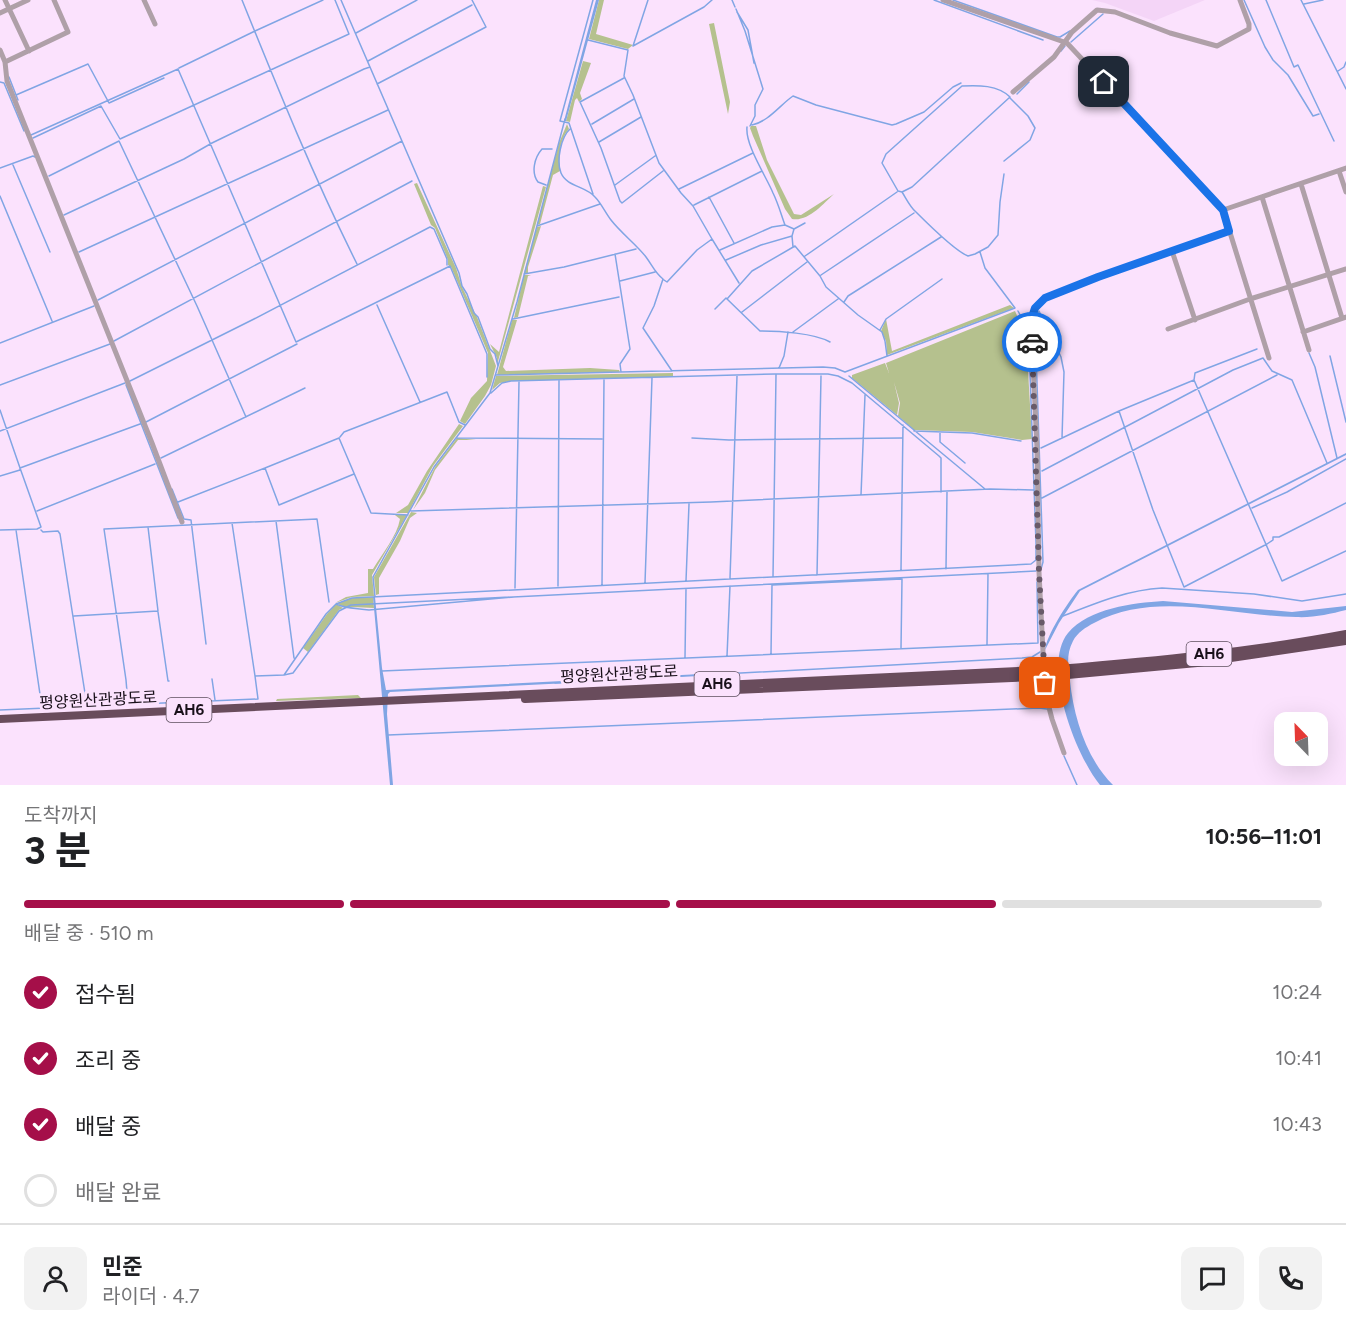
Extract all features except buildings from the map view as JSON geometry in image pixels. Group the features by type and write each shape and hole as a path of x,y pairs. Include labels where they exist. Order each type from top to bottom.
{"highway":[{"name":"평양원산관광도로","path":"0,719 1050,673 1346,634"},
{"path":"1073,671 1197,663 1346,641"},
{"path":"0,724 377,704"}],"street":[{"path":"5,0 29,51"},
{"path":"0,13 28,0"},
{"path":"5,62 68,32 54,0"},
{"path":"144,0 155,24"},
{"path":"943,0 1065,42 1072,47 1223,210 1269,358"},
{"path":"1013,92 1053,57 1072,32 1097,10 1103,9 1193,40 1221,45 1249,30 1250,24 1240,0"},
{"path":"0,50 5,62 7,81 182,522"},
{"path":"1223,210 1343,170 1346,192"},
{"path":"1301,184 1328,275 1344,318 1303,332"},
{"path":"1262,197 1309,350"},
{"path":"1064,753 1047,699 1042,648 1031,321 1033,314 1040,302 1053,294 1229,231"},
{"path":"1172,250 1194,320"},
{"path":"1168,329 1250,299 1346,269"}],"shaded area":[{"path":"1092,0 1205,0 1154,21"}],"green space":[{"path":"599,0 604,0 596,34 633,45 628,49 589,39"},
{"path":"714,23 730,102 728,114 709,24"},
{"path":"583,61 591,63 580,93 582,99 579,102 577,98 575,100 570,122 566,121"},
{"path":"567,124 569,129 560,149 560,171 553,175 540,224 537,225 559,143"},
{"path":"751,126 756,126 767,160 794,214 801,215 834,194 804,218 792,219 785,209 753,136"},
{"path":"417,183 456,268 496,366 491,385 465,424 460,421 471,398 487,381 488,353 451,267 448,265 435,228 431,225 414,184"},
{"path":"543,186 546,187 497,365 497,358 490,344 499,352"},
{"path":"541,226 528,273 524,273 537,227"},
{"path":"524,275 531,275 528,276 518,317 514,318"},
{"path":"1010,305 1014,308 887,355 886,341 881,331 886,319 892,351"},
{"path":"1015,311 1026,336 1032,439 1022,440 972,432 914,430 898,416 900,403 894,382 899,403 897,415 852,378 852,375 885,363 889,373 886,363"},
{"path":"512,320 517,320 503,367 506,371 590,368 619,370 620,372 497,375"},
{"path":"673,373 673,377 511,381 500,383 492,390 496,376"},
{"path":"459,424 463,426 433,466 408,513 396,513 408,505 427,471"},
{"path":"457,438 476,440 458,440 435,470 425,493 413,510 435,467"},
{"path":"411,512 417,513 410,518 379,578 379,594 376,595 374,577"},
{"path":"395,515 407,515 372,575 374,596 352,597 335,603 346,597 368,593 368,569 373,569 389,545 400,519"},
{"path":"373,597 374,608 345,608 337,604 352,598"},
{"path":"336,604 343,608 339,610 308,652 303,648"},
{"path":"358,695 361,698 276,701 277,699"}],"water":[{"path":"596,0 599,0 566,121 564,121"},
{"path":"1346,453 1080,591 1045,650 1053,628 1078,590"},
{"path":"373,597 375,597 386,690 741,672 390,692 387,714 393,785 390,785"},
{"path":"1163,601 1292,612 1346,606 1346,610 1302,617 1167,606 1118,613 1085,628 1077,635 1071,646 1068,656 1069,671 1072,695 1083,737 1095,763 1113,785 1100,785 1081,754 1065,710 1058,667 1061,648 1068,633 1099,612 1125,605"}],"waterway":[{"path":"242,0 311,166 357,264"},
{"path":"179,68 323,0"},
{"path":"33,138 101,106 120,139 349,34 335,0"},
{"path":"341,0 459,273 462,286 478,317 490,349 495,354 498,366"},
{"path":"356,33 417,0"},
{"path":"377,84 486,27 472,0"},
{"path":"593,0 560,121 569,123 593,194"},
{"path":"648,0 633,46 704,7 712,0"},
{"path":"732,0 735,7"},
{"path":"934,0 1043,40"},
{"path":"953,0 1057,37 1070,31"},
{"path":"1244,0 1273,60 1288,75 1313,116 1319,114"},
{"path":"1266,0 1294,67 1298,65 1334,141"},
{"path":"1301,0 1346,89"},
{"path":"1304,4 1323,0"},
{"path":"368,61 472,5"},
{"path":"736,9 763,89 755,105 755,116 750,126"},
{"path":"737,12 748,30 754,63"},
{"path":"1071,42 1103,14"},
{"path":"588,40 628,50 624,76 659,163 693,206 712,239"},
{"path":"1061,51 1065,46"},
{"path":"1338,71 1344,67 1346,62"},
{"path":"16,95 88,64 109,103 164,78"},
{"path":"64,215 184,159 212,143 370,67"},
{"path":"31,135 178,69 296,342 450,266 487,354 487,377"},
{"path":"9,77 18,100"},
{"path":"624,78 580,102 601,148 620,201 622,203 663,171"},
{"path":"0,82 4,83 24,131"},
{"path":"1017,94 1029,82"},
{"path":"752,125 769,117 793,96 816,105 892,125 924,112 961,83"},
{"path":"902,192 912,187 1010,97 994,88 962,86 886,154 882,163 898,191 902,192 914,210 949,243 968,256 988,247 998,235 1004,174"},
{"path":"1004,161 1030,140 1035,128 1028,116 1010,98"},
{"path":"592,124 634,99"},
{"path":"79,252 388,110"},
{"path":"599,142 641,117"},
{"path":"375,597 373,577 434,467 490,393 517,302 565,119"},
{"path":"747,127 749,143 775,197 785,225"},
{"path":"570,129 564,138 559,156 561,173 564,178 595,197 619,230 642,252 663,279 654,306 643,328 672,371"},
{"path":"49,176 119,141 197,306 246,417"},
{"path":"98,300 402,141"},
{"path":"546,185 538,182 534,166 542,149 552,149"},
{"path":"679,189 753,153"},
{"path":"615,185 655,156"},
{"path":"0,168 35,157"},
{"path":"13,165 50,252"},
{"path":"694,205 762,171"},
{"path":"114,341 412,181"},
{"path":"805,256 897,192"},
{"path":"0,196 52,321"},
{"path":"709,197 734,243"},
{"path":"537,226 600,204"},
{"path":"821,275 914,213"},
{"path":"793,247 794,229 805,223"},
{"path":"720,250 772,227 785,225 794,229"},
{"path":"130,381 430,227 434,229 447,259 447,265"},
{"path":"726,260 761,245 792,236"},
{"path":"844,302 848,296 941,237"},
{"path":"664,280 667,282 697,250 712,239 739,283"},
{"path":"727,299 752,271 795,246 820,276 826,287 882,332 887,356"},
{"path":"524,274 564,267 636,249"},
{"path":"496,375 823,367 845,372 1015,308 985,268 980,252"},
{"path":"615,254 630,349 620,364 621,372"},
{"path":"742,312 807,262"},
{"path":"620,281 655,272"},
{"path":"880,330 886,319 942,279"},
{"path":"513,319 619,297"},
{"path":"715,309 726,298 760,331 806,335 830,342"},
{"path":"793,332 838,299"},
{"path":"377,305 420,402"},
{"path":"0,343 94,306"},
{"path":"0,710 258,699 255,676 284,675 326,614 336,604 352,598 1031,564 1036,560 1036,543 1029,345 1026,326 1018,311"},
{"path":"1041,569 1043,562 1035,323 1039,311 1061,357 1064,372 1062,438"},
{"path":"779,368 784,356 788,332"},
{"path":"0,385 110,344"},
{"path":"146,422 297,344"},
{"path":"1041,448 1119,411 1194,380 1195,373 1257,349"},
{"path":"1309,353 1315,367 1337,458"},
{"path":"1330,356 1346,422"},
{"path":"1042,471 1233,370 1263,358 1272,371 1292,380 1327,463"},
{"path":"491,393 502,383 511,381 775,374 838,376 852,383 941,458 941,492"},
{"path":"773,577 776,375"},
{"path":"1042,498 1277,375"},
{"path":"730,578 737,376"},
{"path":"817,575 821,376"},
{"path":"849,376 985,489"},
{"path":"645,583 652,378"},
{"path":"602,585 604,380"},
{"path":"1194,380 1282,581 1346,551"},
{"path":"558,586 559,381"},
{"path":"515,588 519,382"},
{"path":"0,431 125,383"},
{"path":"126,385 178,518"},
{"path":"161,458 305,388"},
{"path":"340,437 344,432 447,392 459,422 465,425"},
{"path":"861,495 865,395"},
{"path":"0,410 20,468 20,470 0,476"},
{"path":"1119,411 1153,510 1184,587 1267,544 1273,540 1273,537 1279,537 1346,503"},
{"path":"0,530 41,527 20,468 140,424"},
{"path":"901,570 903,425"},
{"path":"914,431 972,433 1021,441"},
{"path":"940,432 940,442 965,463"},
{"path":"265,468 339,438 371,513 408,515"},
{"path":"457,438 602,439"},
{"path":"692,438 729,440 902,438"},
{"path":"1252,508 1287,492 1346,459"},
{"path":"37,511 155,464"},
{"path":"178,502 265,468 279,505 354,474"},
{"path":"172,489 184,519 191,520 206,644"},
{"path":"411,511 711,502 990,489 1033,490"},
{"path":"946,569 947,492"},
{"path":"686,581 689,504"},
{"path":"128,704 104,529 317,519 329,602"},
{"path":"276,521 294,658"},
{"path":"232,523 255,676"},
{"path":"74,616 158,611 148,527"},
{"path":"16,530 42,708"},
{"path":"41,530 43,532 58,531 60,534 87,706"},
{"path":"284,675 293,673 339,611 351,605 1036,571"},
{"path":"987,644 988,574"},
{"path":"771,654 772,585 902,579 901,648"},
{"path":"382,671 1038,643 1037,582"},
{"path":"727,656 730,586"},
{"path":"685,657 686,589"},
{"path":"1063,616 1124,594 1149,589 1254,594 1302,601 1346,594"},
{"path":"336,604 369,610 514,597"},
{"path":"158,612 169,681"},
{"path":"555,683 1022,658 1032,657 1040,652"},
{"path":"212,679 215,700"},
{"path":"388,735 1047,709"},
{"path":"1064,756 1077,785"}],"way so far":[{"path":"1032,342 1045,683"}],"route":[{"path":"1032,342 1033,314 1035,308 1045,298 1229,231 1223,210 1104,82"}]}
